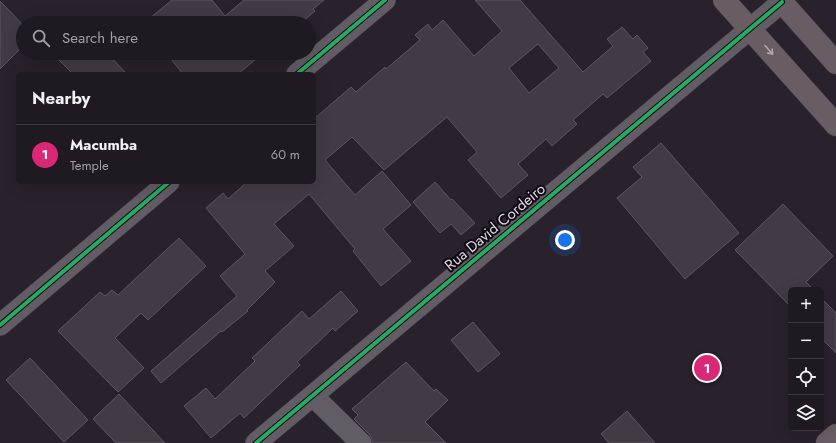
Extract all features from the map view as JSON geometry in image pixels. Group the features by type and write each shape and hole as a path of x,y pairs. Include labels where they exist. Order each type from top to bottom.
{"main road":[{"path":"724,0 836,125"},
{"path":"781,1 836,63"},
{"path":"827,443 836,436"}],"street":[{"path":"316,59 385,0"},
{"name":"Rua David Cordeiro","path":"256,443 781,1"},
{"path":"300,72 314,60"},
{"path":"0,325 168,184"},
{"path":"313,396 361,443"}],"building":[{"path":"172,0 212,0 225,16 153,16"},
{"path":"244,0 324,0 313,9 315,11 309,16 225,16"},
{"path":"475,0 520,0 583,72 613,46 607,39 622,27 633,39 637,35 648,48 643,52 651,61 607,98 603,94 573,120 577,124 552,146 546,139 518,164 528,175 501,198 468,160 477,152 447,117 384,170 352,137 325,160 355,195 382,171 411,205 383,229 411,261 381,286 353,251 355,249 309,194 274,224 294,246 265,271 275,282 247,310 248,311 222,332 221,331 161,383 151,371 237,296 220,276 245,254 206,208 223,193 228,199 245,184 316,184 316,117 351,87 356,92 385,67 386,69 420,40 415,35 428,24 432,30 443,20 474,56 502,31","holes":["538,44 559,68 529,93 509,68"]},
{"path":"0,1 16,18 16,53 0,69"},
{"path":"59,60 114,60 125,72 71,72"},
{"path":"172,60 255,60 240,72 181,72"},
{"path":"661,143 739,233 685,279 617,198 642,177 633,167"},
{"path":"435,182 475,223 461,235 451,224 440,233 413,202"},
{"path":"783,204 833,256 806,282 811,287 788,287 788,304 735,250"},
{"path":"179,238 206,266 148,320 141,313 115,338 144,368 118,392 58,331 100,292 105,296 112,290 118,295"},
{"path":"341,291 358,311 335,331 333,328 297,362 300,365 244,418 240,413 211,438 184,406 206,388 215,399 255,361 252,358 302,311 309,319"},
{"path":"824,301 836,313 836,353 824,341"},
{"path":"473,322 500,354 478,372 451,340"},
{"path":"30,358 88,420 64,442 6,380"},
{"path":"406,362 434,391 436,389 448,400 425,422 446,443 373,443 370,435 354,419 358,415 352,409"},
{"path":"119,394 165,443 116,443 93,419"},
{"path":"627,411 655,443 609,443 601,434"}],"cycle path":[{"path":"316,58 385,0"},
{"path":"256,443 782,2"},
{"path":"299,72 314,60"},
{"path":"0,325 167,184"}],"place":[{"name":"Macumba","path":"707,368"}]}
